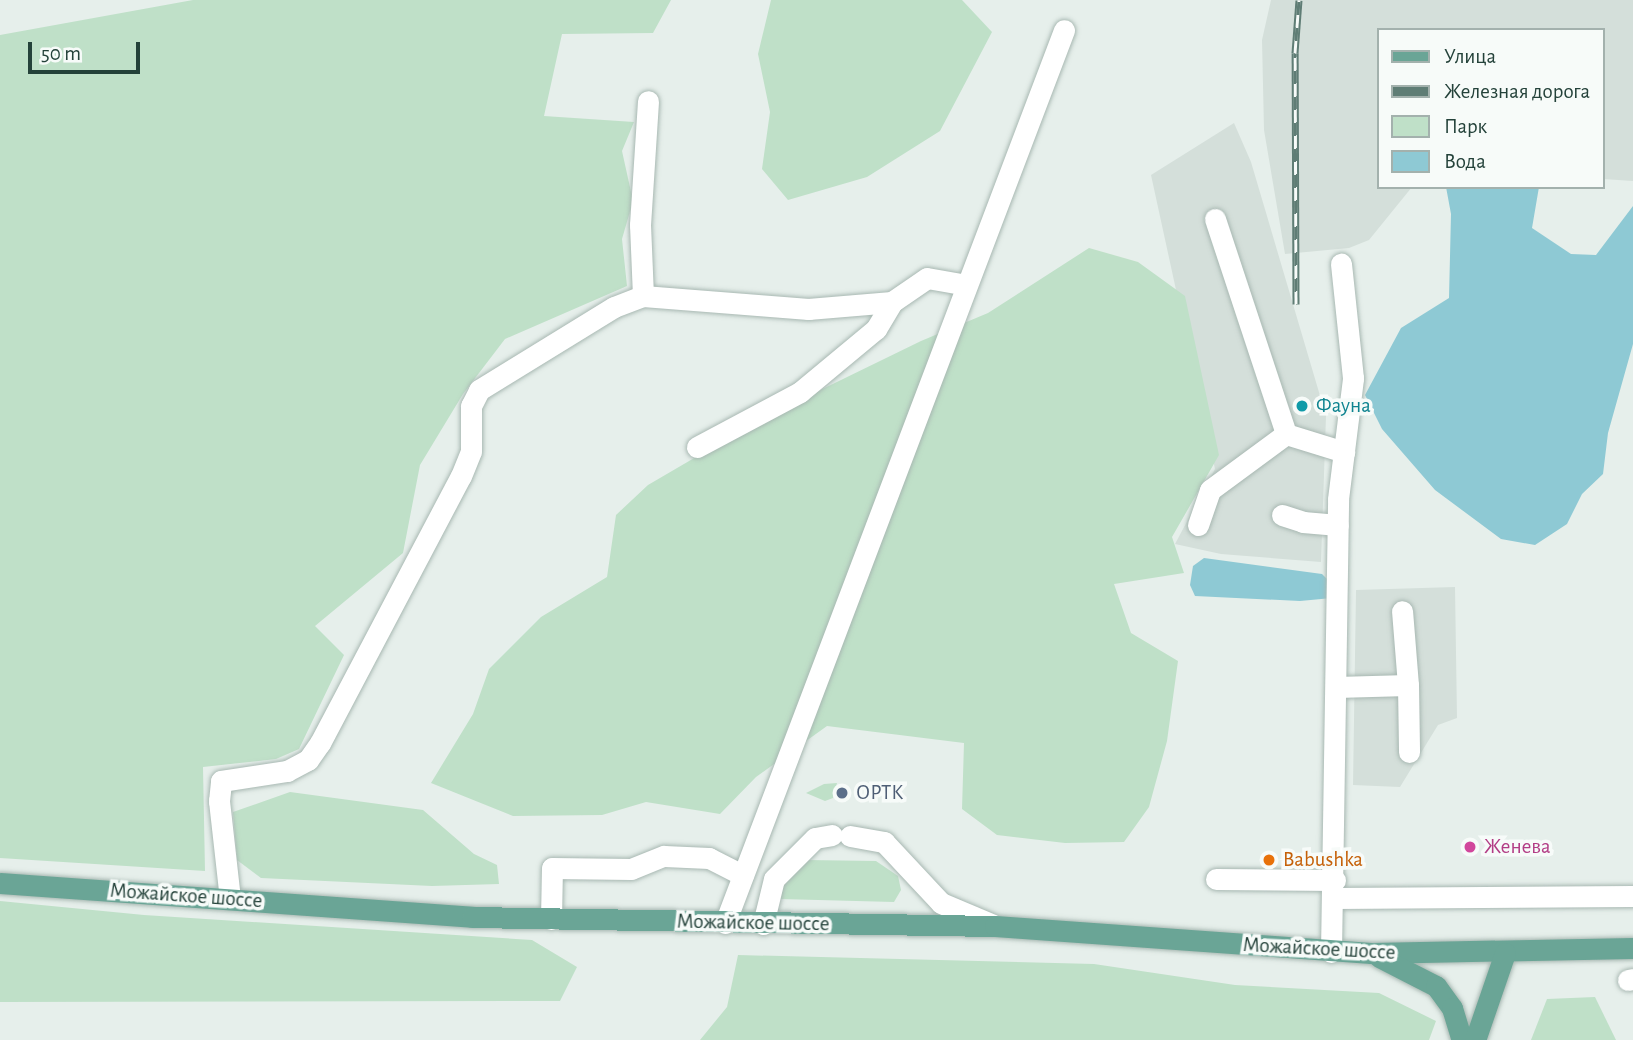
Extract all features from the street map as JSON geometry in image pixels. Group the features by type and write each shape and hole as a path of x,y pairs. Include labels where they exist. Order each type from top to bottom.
{"main road":[{"name":"Можайское шоссе","path":"0,883 551,919 995,926 1331,952 1505,953 1633,948"},
{"path":"1371,953 1436,986 1452,1008 1462,1040"},
{"path":"1475,1040 1505,953"}],"lane":[{"path":"725,923 1064,30"},
{"path":"643,296 640,225 648,101"},
{"path":"1215,219 1286,434"},
{"path":"1331,952 1338,525 1343,452 1353,378 1342,264"},
{"path":"697,447 800,392 876,328 892,302 927,278 965,285"},
{"path":"230,899 219,801 221,781 287,771 308,760 320,743 461,476 471,451 471,406 479,390 614,307 643,296 808,309 892,302"},
{"path":"1286,434 1343,452"},
{"path":"1198,525 1210,490 1286,434"},
{"path":"1282,515 1303,522 1338,525"},
{"path":"1402,611 1408,685 1409,751"},
{"path":"1336,687 1408,685"},
{"path":"764,924 774,879 815,838 841,836 884,842 940,903 995,926"},
{"path":"551,919 552,868 631,870 664,856 717,861 743,875"},
{"path":"1216,879 1334,889 1633,896"}],"shaded area":[{"path":"1271,0 1633,0 1633,181 1605,179 1605,28 1378,28 1378,189 1410,189 1369,240 1349,248 1285,254 1264,130 1262,40"},
{"path":"1234,123 1251,162 1326,416 1321,562 1221,554 1175,544 1215,469 1151,175"},
{"path":"1455,587 1457,718 1438,725 1400,787 1353,785 1356,590"}],"green space":[{"path":"193,0 671,0 653,33 562,34 544,116 634,122 622,151 633,201 622,239 627,286 505,339 463,394 420,465 403,553 315,626 344,655 299,749 276,759 203,767 205,871 0,858 0,35"},
{"path":"771,0 962,0 992,32 940,131 867,177 788,200 762,169 770,112 758,54"},
{"path":"1089,248 1138,262 1185,296 1219,455 1172,537 1184,573 1114,584 1131,633 1178,661 1167,741 1149,807 1124,842 1065,843 997,835 962,809 964,743 827,726 756,777 720,814 646,802 602,815 513,816 431,783 473,714 489,669 541,617 607,577 616,515 648,485 761,419 921,341 988,313"},
{"path":"837,783 833,798 825,801 806,793 824,784"},
{"path":"290,792 423,810 474,854 497,865 499,884 432,886 261,878 237,860 233,812"},
{"path":"806,860 876,861 898,876 901,890 894,902 780,899 780,889"},
{"path":"0,901 144,915 532,940 577,967 560,1001 0,1002"},
{"path":"738,955 1094,964 1235,985 1379,993 1436,1021 1429,1040 700,1040 727,1007"},
{"path":"1595,997 1616,1040 1531,1040 1547,999"}],"water":[{"path":"1446,189 1539,189 1532,228 1571,254 1596,255 1633,206 1633,344 1608,433 1603,474 1582,494 1567,524 1535,545 1501,539 1435,490 1382,429 1365,395 1401,328 1449,298 1451,214"},
{"path":"1204,558 1322,574 1331,583 1332,598 1300,601 1195,596 1190,585 1193,566"}],"railway":[{"path":"1296,304 1295,53 1299,0"}],"place":[{"name":"Фауна","path":"1302,406"},
{"name":"ОРТК","path":"842,793"},
{"name":"Женева","path":"1470,847"},
{"name":"Babushka","path":"1269,860"}]}
